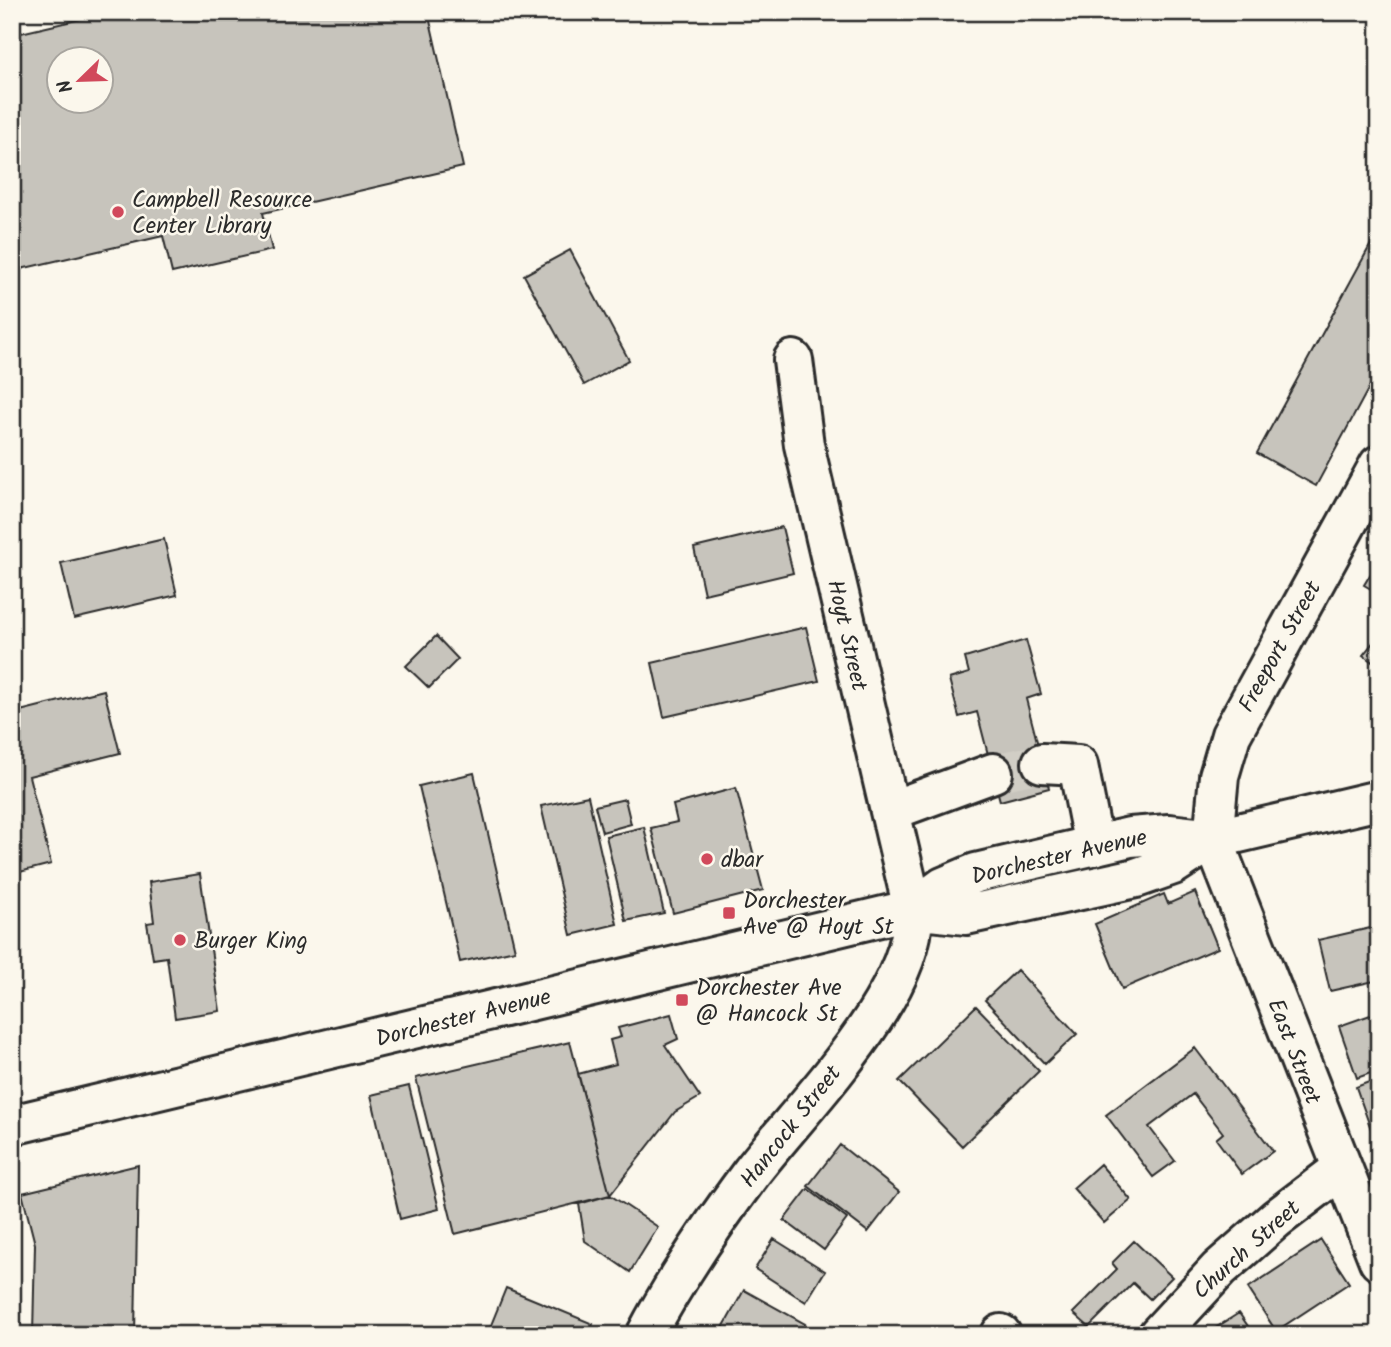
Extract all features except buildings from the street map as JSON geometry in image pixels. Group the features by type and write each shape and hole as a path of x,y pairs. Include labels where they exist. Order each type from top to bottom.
{"main road":[{"name":"Hoyt Street","path":"793,360 804,445 913,909"},
{"name":"Freeport Street","path":"1213,839 1219,776 1231,735 1379,465"},
{"path":"1042,763 1078,765 1094,846"},
{"path":"890,811 993,773"},
{"name":"Dorchester Avenue","path":"913,909 966,915 1136,878 1172,865 1213,839 1379,800"},
{"name":"Dorchester Avenue","path":"12,1125 913,909 960,879 1129,837 1169,834 1213,839"},
{"name":"East Street","path":"1213,839 1340,1170 1379,1261"},
{"name":"Hancock Street","path":"646,1335 672,1290 733,1199 871,1020 898,974 906,953 912,936 913,909"},
{"name":"Church Street","path":"1158,1335 1228,1261 1276,1219 1340,1170"}],"tunnel":[{"path":"993,773 1042,763"}],"place":[{"name":"Campbell Resource Center Library","path":"118,212"},
{"name":"dbar","path":"707,859"},
{"name":"Dorchester Ave @ Hoyt St","path":"729,913"},
{"name":"Burger King","path":"180,940"},
{"name":"Dorchester Ave @ Hancock St","path":"682,1000"}]}
